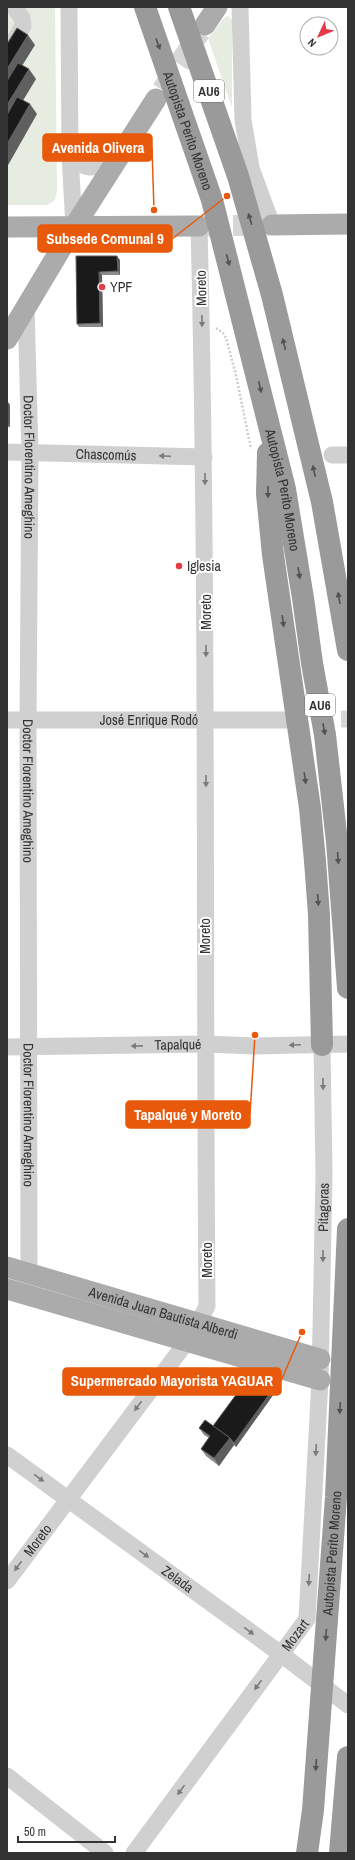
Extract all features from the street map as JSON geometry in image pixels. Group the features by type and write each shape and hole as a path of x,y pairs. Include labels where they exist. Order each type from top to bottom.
{"highway":[{"name":"Autopista Perito Moreno","path":"145,7 212,200 249,340 268,425 285,489 312,663 325,735 337,842 348,988"},
{"name":"AU6","path":"179,7 238,176 272,295 322,502 348,650"},
{"path":"268,425 267,494 273,555 310,808 315,861 319,915 322,1045"},
{"name":"Autopista Perito Moreno","path":"308,1853 313,1810 336,1496 348,1229"},
{"path":"340,1853 346,1815 348,1757"}],"main road":[{"path":"205,25 217,7"},
{"path":"7,339 114,162 156,99"},
{"path":"272,226 348,224"},
{"path":"7,228 199,226"},
{"name":"Avenida Juan Bautista Alberdi","path":"7,1267 193,1333"},
{"name":"Avenida Juan Bautista Alberdi","path":"7,1289 193,1333 320,1369"}],"street":[{"path":"7,53 23,26 22,18 14,7"},
{"path":"69,7 70,155 74,227"},
{"path":"240,7 243,120 251,168 272,226"},
{"path":"70,155 78,164 86,167 95,168 114,162"},
{"name":"Moreto","path":"7,1581 193,1333 207,1306 205,1044 206,720 204,457 199,226"},
{"name":"Doctor Florentino Ameghino","path":"26,308 30,452 28,720 29,1274"},
{"name":"Chascomús","path":"7,452 204,457"},
{"name":"José Enrique Rodó","path":"7,720 291,720"},
{"name":"Tapalqué","path":"7,1046 29,1047 205,1044 255,1046 348,1044"},
{"name":"Pitagoras","path":"320,1369 324,1175 322,1045"},
{"path":"7,1277 193,1333"},
{"name":"Mozart","path":"134,1853 307,1619 320,1369"},
{"name":"Zelada","path":"7,1455 281,1654 348,1705"},
{"path":"7,1776 106,1853"}],"path":[{"path":"202,327 217,328 226,338 236,375 252,453"}],"shaded area":[{"path":"7,7 55,7 57,190 55,200 47,205 7,205"},
{"path":"228,16 232,20 232,107 208,39 224,18"}],"building":[{"path":"17,28 28,35 7,69 7,44"},
{"path":"18,63 29,69 7,105 7,81"},
{"path":"17,97 30,104 7,144 7,115"},
{"path":"76,256 117,256 118,271 99,272 100,323 77,324"},
{"path":"252,1373 279,1381 234,1443 230,1438 213,1426"},
{"path":"205,1420 230,1438 214,1458 201,1449 210,1436 199,1428"}],"tunnel":[{"path":"162,90 200,32"},
{"path":"202,226 269,225"},
{"path":"291,720 348,719"}],"place":[{"name":"Subsede Comunal 9","path":"227,196"},
{"name":"Avenida Olivera","path":"154,210"},
{"name":"YPF","path":"102,287"},
{"name":"Iglesia","path":"179,566"},
{"name":"Tapalqué y Moreto","path":"255,1035"},
{"name":"Supermercado Mayorista YAGUAR","path":"302,1332"}]}
